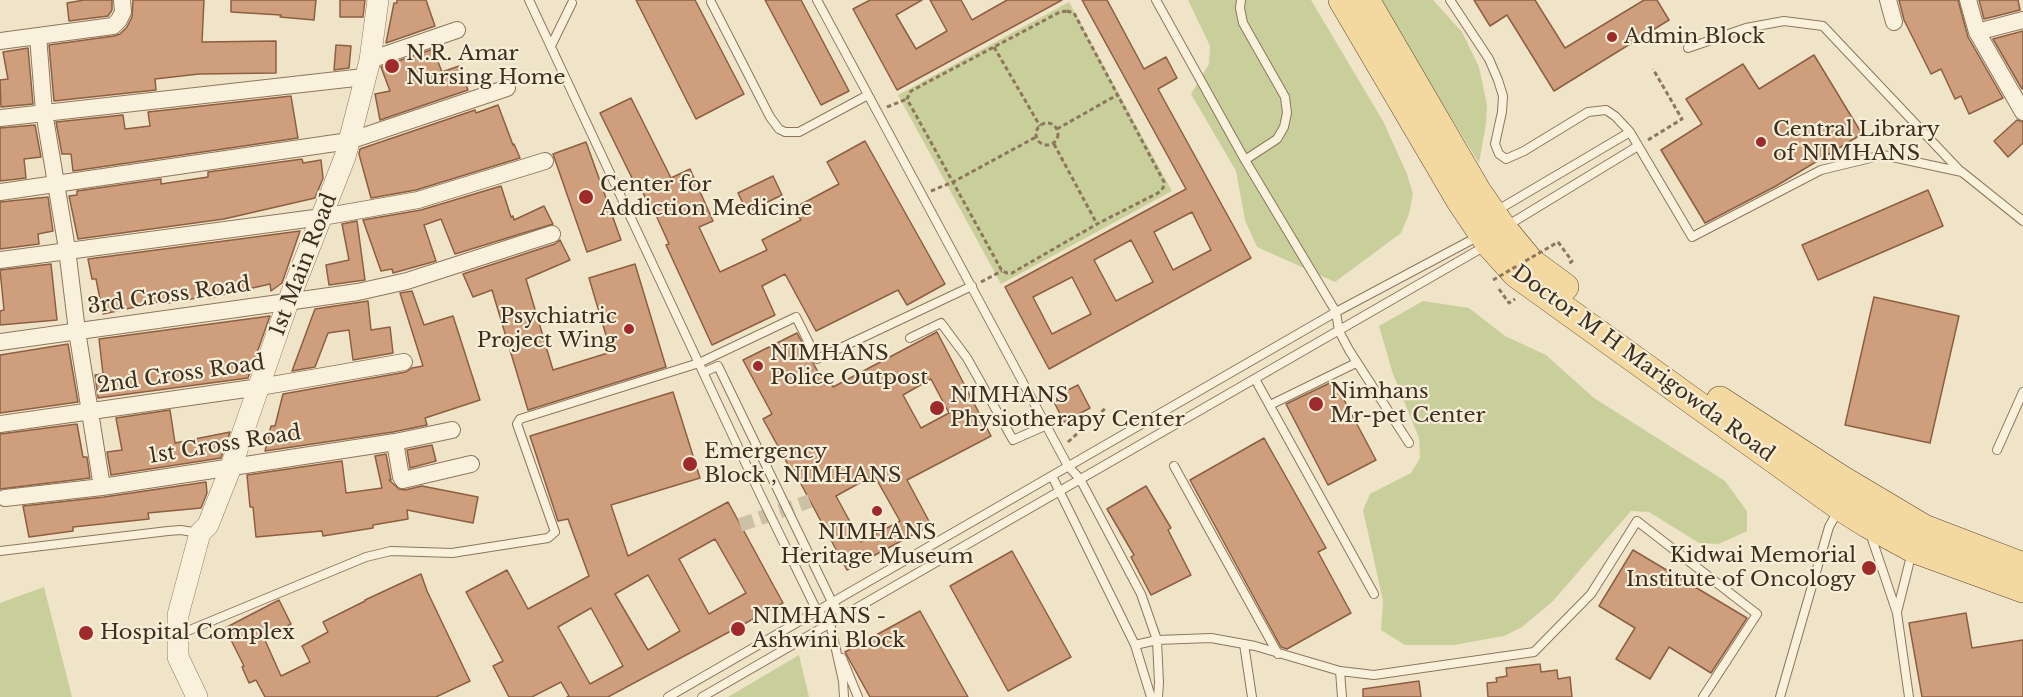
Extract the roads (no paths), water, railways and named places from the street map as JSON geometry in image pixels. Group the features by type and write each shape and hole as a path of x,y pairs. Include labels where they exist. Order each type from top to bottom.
{"main road":[{"name":"Doctor M H Marigowda Road","path":"1342,0 1460,201 1492,230 1662,362 1840,478 1924,528 2023,566"},
{"name":"Doctor M H Marigowda Road","path":"1365,0 1478,192 1492,230 1516,274 1840,507 1867,524 1913,549 2023,589"}],"street":[{"path":"0,41 113,26 123,12 122,0"},
{"name":"1st Main Road","path":"204,529 231,467 288,302 345,157 367,68 378,0"},
{"path":"1888,0 1894,22"},
{"path":"1968,0 1977,32 2023,112"},
{"path":"1977,32 2023,20"},
{"path":"0,118 367,68 457,30"},
{"path":"38,36 44,112 68,249 77,331 102,487"},
{"path":"0,192 349,141 507,88"},
{"path":"0,260 68,249 322,217 418,200 545,161"},
{"name":"3rd Cross Road","path":"0,342 358,292 407,281 552,234"},
{"name":"2nd Cross Road","path":"0,424 260,387 404,362"},
{"name":"1st Cross Road","path":"5,498 102,487 395,442 452,430"},
{"path":"395,442 400,477 403,480 471,464"},
{"path":"197,697 178,657 178,615 204,529 212,537 185,616 185,656 205,697"}],"lane":[{"path":"529,0 760,494 817,611 830,627 858,697"},
{"path":"817,0 1068,466 1080,479 1141,594 1157,640 1160,683 1158,697"},
{"path":"1156,0 1245,160 1336,312 1340,331 1356,363 1409,443"},
{"path":"1241,0 1243,22 1285,97 1287,113 1284,127 1277,139 1245,160"},
{"path":"1450,0 1489,60 1498,80 1503,96 1495,144 1499,154 1506,159 1524,151 1588,112 1606,110 1630,132 1692,237 1821,170 1883,155 1962,172"},
{"path":"711,2 773,124 779,129 785,132 799,132 868,95"},
{"path":"551,46 572,3"},
{"path":"1688,48 1746,28 1784,21 1823,26 1962,172 2023,221"},
{"path":"702,697 830,627 843,616 1340,331 1492,230 1630,132"},
{"path":"668,697 1336,312 1492,230 1638,146"},
{"path":"185,632 366,557 391,551 452,553 548,538 555,532 517,422 520,418 699,363 796,317 817,359 972,286"},
{"path":"910,338 941,323 967,358 1013,440 1047,425"},
{"path":"1270,405 1356,363"},
{"path":"704,372 718,366 832,602 843,616"},
{"path":"1255,379 1374,594"},
{"path":"1997,450 2023,392"},
{"path":"1174,466 1278,654"},
{"path":"1052,477 1135,645 1151,697"},
{"path":"1780,697 1829,526 1839,513 1840,507"},
{"path":"1135,645 1157,640 1211,638 1255,646 1340,671 1374,675 1534,652 1591,594 1637,520 1757,614 1703,697"},
{"path":"1867,524 1897,613 1909,697"},
{"path":"0,551 168,531 204,529"},
{"path":"1897,613 1913,549"},
{"path":"830,627 843,681 844,697"},
{"path":"1244,644 1252,697"},
{"path":"1340,671 1342,697"}],"tunnel":[{"path":"740,525 810,501"}],"place":[{"name":"Admin Block","path":"1612,37"},
{"name":"N.R. Amar Nursing Home","path":"392,66"},
{"name":"Central Library of NIMHANS","path":"1761,142"},
{"name":"Center for Addiction Medicine","path":"586,197"},
{"name":"Psychiatric Project Wing","path":"629,329"},
{"name":"NIMHANS Police Outpost","path":"758,366"},
{"name":"Nimhans Mr-pet Center","path":"1316,404"},
{"name":"NIMHANS Physiotherapy Center","path":"937,408"},
{"name":"Emergency Block , NIMHANS","path":"690,464"},
{"name":"NIMHANS Heritage Museum","path":"877,511"},
{"name":"Kidwai Memorial Institute of Oncology","path":"1869,568"},
{"name":"NIMHANS - Ashwini Block","path":"738,629"},
{"name":"Hospital Complex","path":"86,633"}]}
